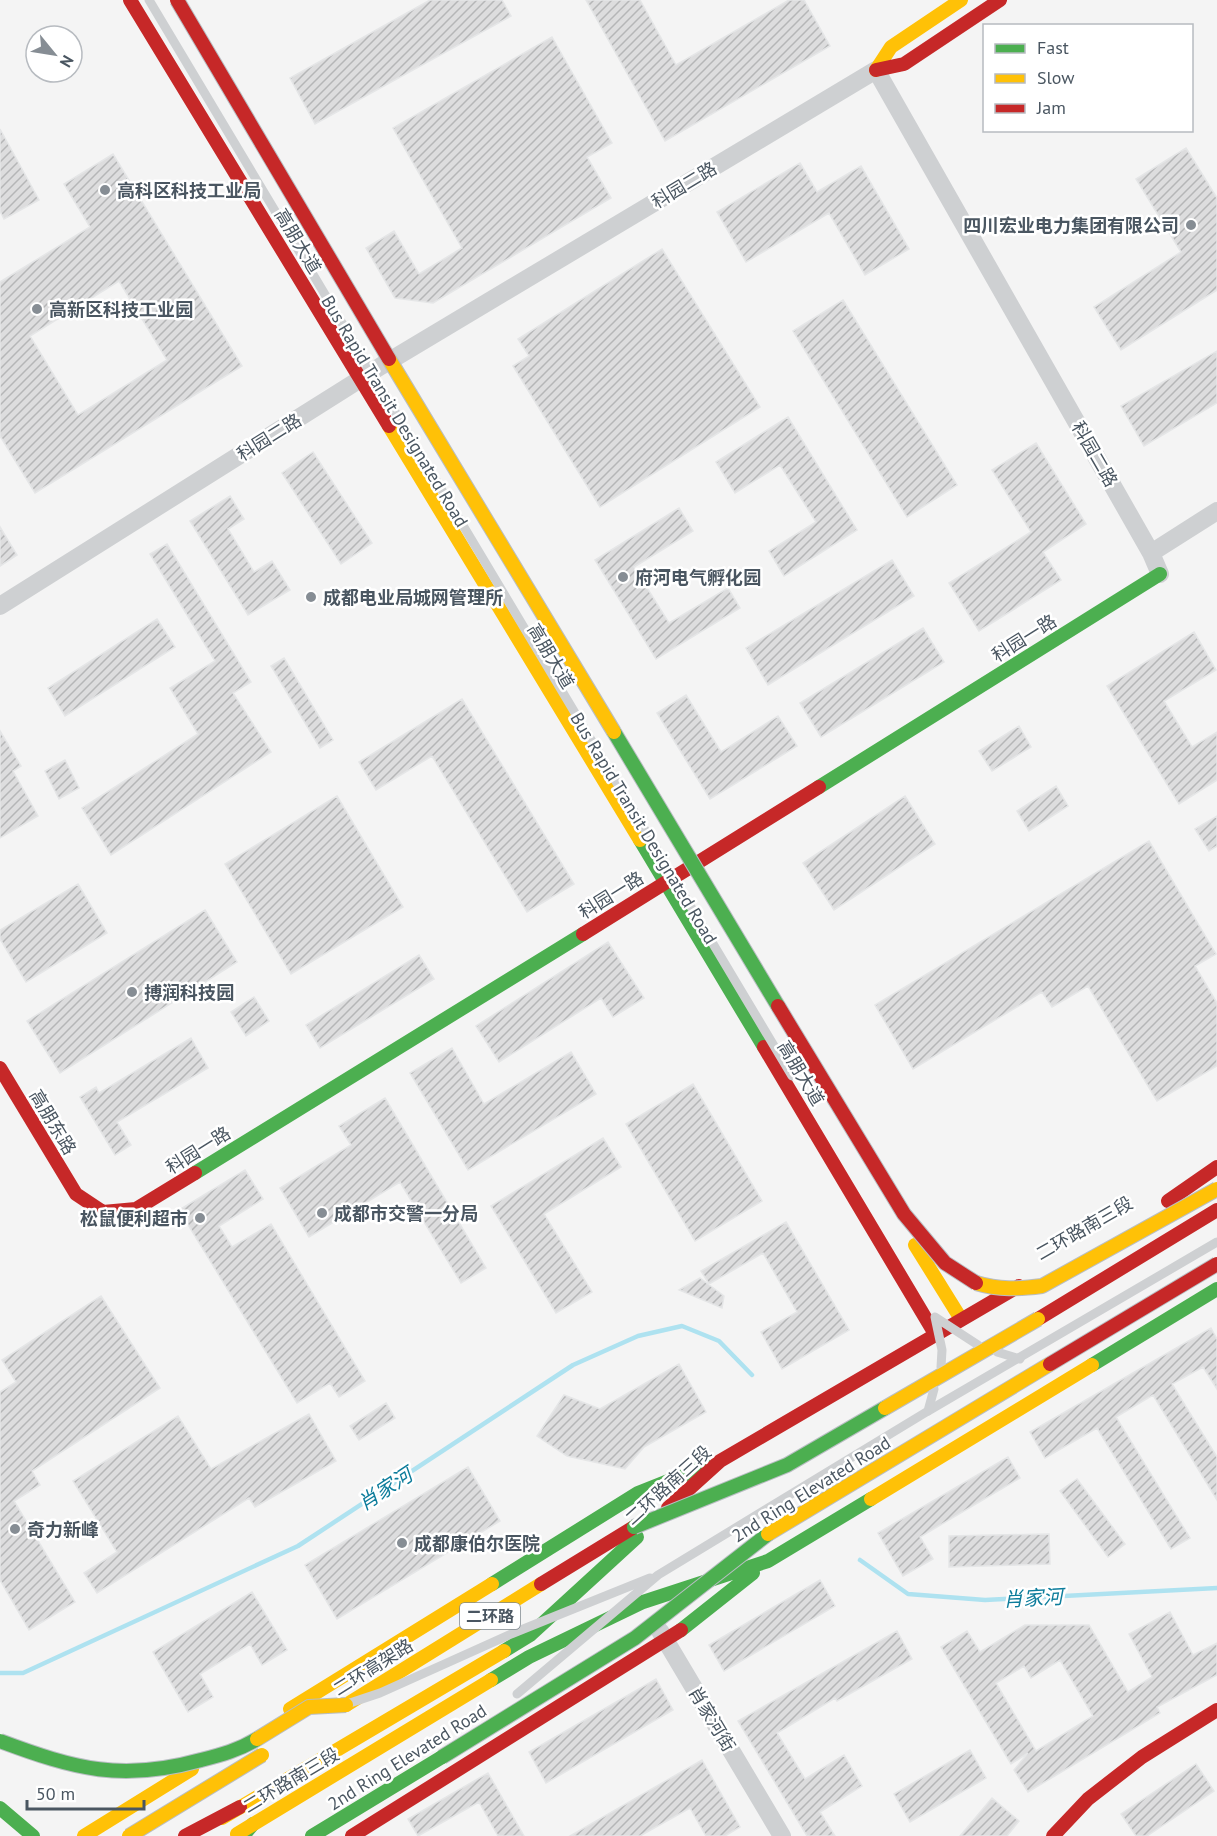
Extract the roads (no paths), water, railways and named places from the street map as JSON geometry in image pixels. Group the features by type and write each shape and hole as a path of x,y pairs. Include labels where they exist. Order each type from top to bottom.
{"main road":[{"name":"高朋大道","path":"130,0 666,882 935,1334"},
{"name":"高朋大道","path":"162,0 684,872 961,1319"},
{"path":"177,0 356,305 483,511 904,1214 926,1245 951,1269 973,1282 994,1291 1019,1292 1042,1287 1217,1189"},
{"path":"876,70 891,46 961,0"},
{"path":"876,70 904,64 1000,0"},
{"name":"科园一路","path":"76,1194 103,1212 136,1209 684,872 1160,574"},
{"name":"高朋东路","path":"0,1068 76,1194"},
{"name":"二环路南三段","path":"192,1836 530,1635 720,1461 935,1334 1169,1201 1217,1167"},
{"name":"2nd Ring Elevated Road","path":"634,1527 787,1465 972,1359 1217,1210"},
{"name":"2nd Ring Elevated Road","path":"312,1836 635,1638 761,1538 1217,1264"},
{"name":"二环路南三段","path":"233,1836 529,1657 643,1602 768,1561 1217,1289"},
{"path":"84,1836 638,1492 720,1461"},
{"name":"二环高架路","path":"315,1723 634,1527"},
{"path":"352,1836 666,1641 768,1561"},
{"path":"0,1741 40,1756 91,1770 120,1773 167,1770 239,1750 309,1707 346,1705"},
{"path":"1053,1836 1088,1799 1142,1757 1217,1710"},
{"path":"129,1836 274,1748"},
{"path":"185,1836 240,1807"},
{"path":"0,1808 33,1836"},
{"path":"326,1836 347,1815"},
{"path":"243,1836 253,1824"}],"street":[{"name":"科园二路","path":"0,606 381,366 876,70 1151,553 1160,574"},
{"path":"1151,553 1217,512"},
{"name":"肖家河街","path":"643,1602 782,1836"},
{"path":"137,1836 154,1792"}],"lane":[{"name":"Bus Rapid Transit Designated Road","path":"149,0 935,1317"},
{"path":"510,1699 658,1575 928,1412 1217,1242"},
{"path":"935,1317 977,1345 1020,1359"},
{"path":"928,1412 941,1366 942,1350 935,1317"},
{"path":"346,1705 380,1693 531,1625 658,1575"},
{"path":"442,1757 493,1714"}],"waterway":[{"name":"肖家河","path":"0,1673 23,1673 298,1546 573,1365 638,1336 682,1326 719,1341 752,1375"},
{"name":"肖家河","path":"860,1560 908,1594 985,1600 1217,1588"}],"place":[{"name":"高科区科技工业局","path":"105,190"},
{"name":"四川宏业电力集团有限公司","path":"1191,225"},
{"name":"高新区科技工业园","path":"37,309"},
{"name":"府河电气孵化园","path":"623,577"},
{"name":"成都电业局城网管理所","path":"311,597"},
{"name":"搏润科技园","path":"132,992"},
{"name":"成都市交警一分局","path":"322,1213"},
{"name":"松鼠便利超市","path":"200,1218"},
{"name":"奇力新峰","path":"15,1529"},
{"name":"成都康伯尔医院","path":"402,1543"}]}
